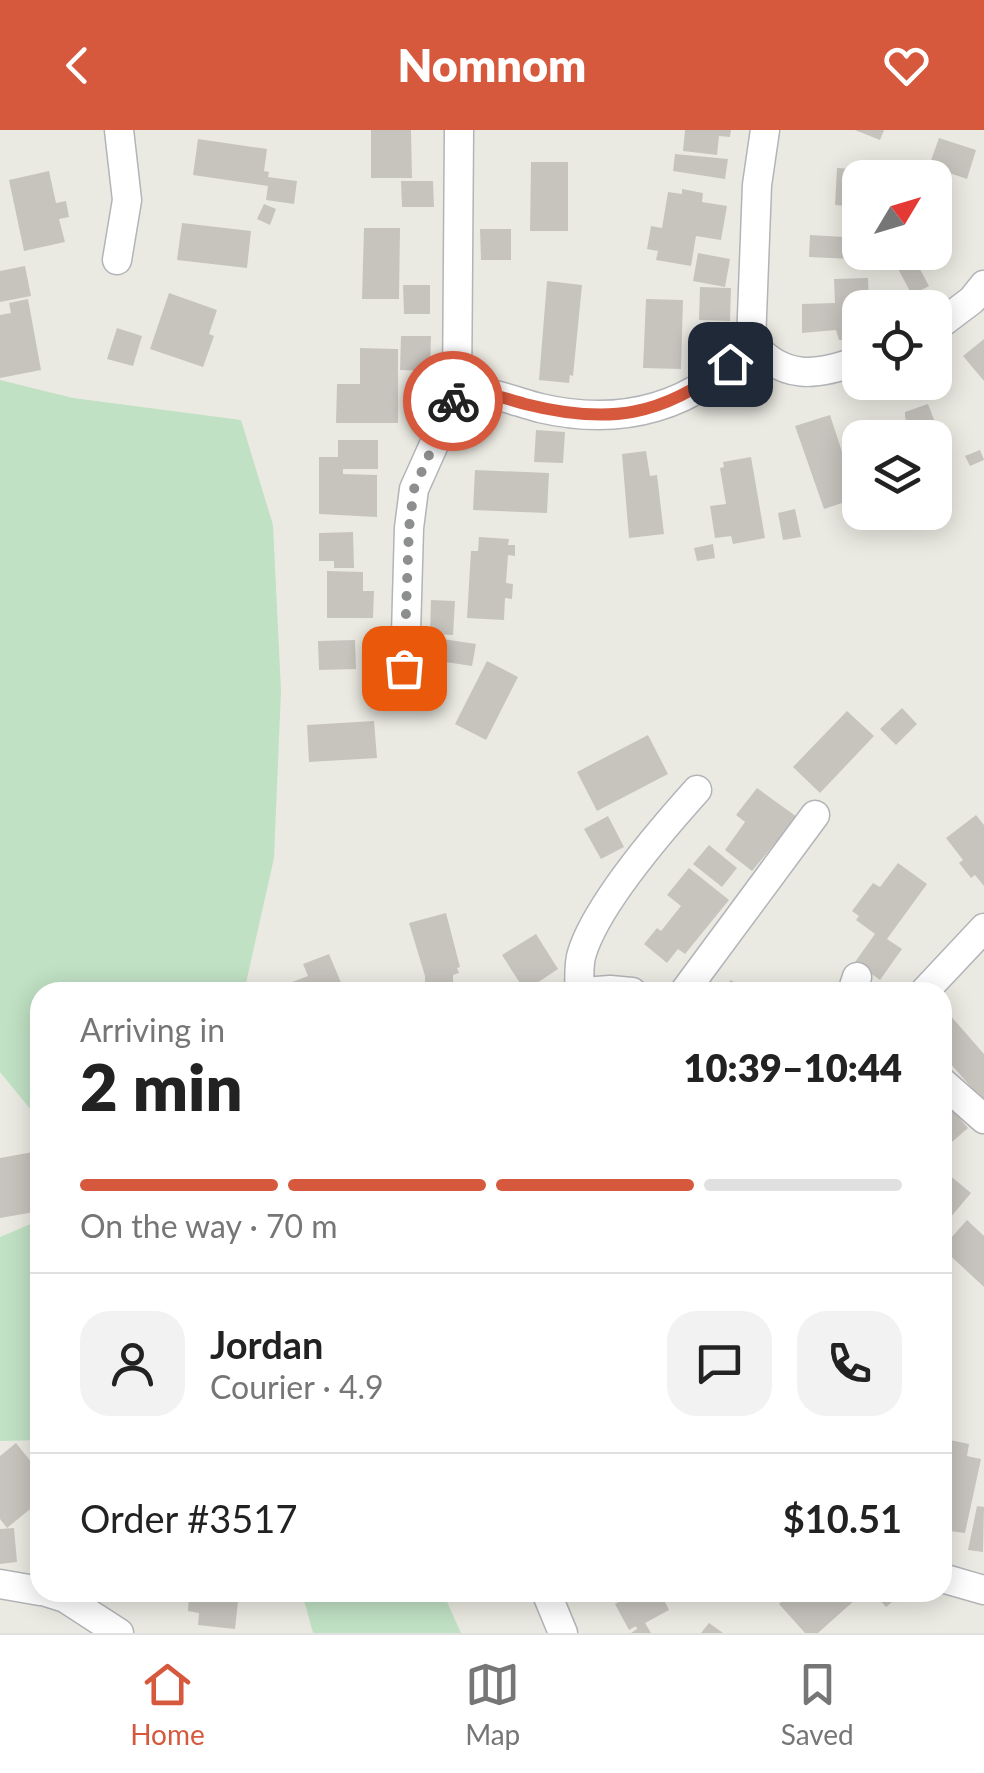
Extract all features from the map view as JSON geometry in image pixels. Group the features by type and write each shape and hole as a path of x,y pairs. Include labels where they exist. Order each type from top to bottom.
{"street":[{"path":"117,260 127,200 119,130"},
{"path":"404,668 414,489 457,393 458,130"},
{"path":"765,130 757,186 751,342 763,357 781,368 823,372 842,366"},
{"path":"952,315 984,286"},
{"path":"457,393 474,390 558,412 622,416 650,410 702,386 751,342"},
{"path":"581,982 581,954 604,911 662,830 697,790"},
{"path":"691,982 815,815"},
{"path":"933,982 984,928"},
{"path":"952,1091 984,1120"},
{"path":"952,1581 984,1590"},
{"path":"0,1584 30,1590"},
{"path":"70,1602 119,1633"},
{"path":"550,1602 563,1633"}],"green space":[{"path":"0,380 73,398 241,420 273,525 281,691 274,858 246,982 30,982 30,1109 0,1072"},
{"path":"30,1224 30,1440 0,1441 0,1237"},
{"path":"304,1602 447,1602 461,1633 313,1633"}],"building":[{"path":"371,130 411,130 412,178 371,178"},
{"path":"685,130 731,130 730,137 719,136 717,155 683,151"},
{"path":"855,130 884,130 880,140"},
{"path":"939,138 976,150 967,179 952,174 952,160 931,160"},
{"path":"198,139 267,149 264,171 269,172 268,177 297,181 294,204 266,200 268,186 193,175"},
{"path":"675,154 728,159 725,179 673,171"},
{"path":"531,162 568,162 568,231 530,231"},
{"path":"837,168 842,168 842,206 835,205"},
{"path":"49,171 56,203 66,201 69,217 59,219 65,242 24,251 9,180"},
{"path":"401,181 433,181 434,207 402,207"},
{"path":"682,189 703,193 702,202 727,206 721,240 696,236 691,266 656,260 658,251 647,249 651,226 662,228 668,192 682,194"},
{"path":"264,204 276,209 270,225 257,219"},
{"path":"182,223 251,231 247,268 177,260"},
{"path":"364,228 400,228 399,299 362,299"},
{"path":"480,229 511,229 511,260 481,260"},
{"path":"810,235 842,237 842,259 809,257"},
{"path":"698,253 730,259 725,287 693,281"},
{"path":"25,266 31,296 0,302 0,271"},
{"path":"899,270 920,270 929,286 909,290"},
{"path":"868,278 868,290 842,290 842,340 836,330 802,333 802,304 835,303 834,279"},
{"path":"547,281 582,285 573,376 570,375 569,383 539,380"},
{"path":"403,285 430,285 430,314 404,314"},
{"path":"700,287 731,288 730,321 699,320"},
{"path":"169,293 217,310 209,334 214,336 203,367 150,349"},
{"path":"28,299 41,370 0,378 0,315 11,313 9,303"},
{"path":"646,299 683,300 681,369 643,368"},
{"path":"117,328 142,336 133,366 107,359"},
{"path":"401,336 431,336 430,371 400,370"},
{"path":"984,339 984,381 963,356"},
{"path":"360,348 398,349 398,423 336,423 337,384 360,384"},
{"path":"928,404 934,420 906,420 905,412"},
{"path":"830,415 842,452 842,503 824,509 795,426"},
{"path":"536,430 565,432 563,463 534,462"},
{"path":"338,440 378,440 378,469 343,469 343,474 377,475 377,517 319,514 319,457 338,457"},
{"path":"980,450 984,460 970,466 965,456"},
{"path":"646,451 650,476 657,475 664,534 629,538 622,454"},
{"path":"751,457 765,538 733,544 731,536 715,538 710,506 726,504 720,468 724,467 723,462"},
{"path":"475,470 549,473 547,513 473,510"},
{"path":"795,509 801,537 783,540 778,513"},
{"path":"353,532 354,568 334,568 334,561 319,561 319,533"},
{"path":"479,537 509,539 508,545 515,545 515,556 508,555 506,583 513,584 512,599 505,598 504,620 467,618 471,551 478,551"},
{"path":"713,544 715,558 697,561 694,548"},
{"path":"327,571 363,572 363,591 374,591 373,618 327,618"},
{"path":"431,600 455,601 453,635 430,634"},
{"path":"443,639 476,644 472,666 439,661"},
{"path":"355,640 356,669 319,670 318,641"},
{"path":"487,661 518,677 486,740 455,724"},
{"path":"902,708 917,724 896,745 880,729"},
{"path":"847,711 874,736 820,793 793,767"},
{"path":"374,721 377,758 309,762 307,725"},
{"path":"648,735 668,774 597,811 577,772"},
{"path":"757,788 797,817 752,871 725,850 745,822 736,815"},
{"path":"976,815 984,825 984,886 959,863 963,860 946,838"},
{"path":"608,816 624,847 601,859 584,829"},
{"path":"709,845 737,868 722,887 693,864"},
{"path":"898,863 927,884 887,939 902,949 880,980 855,962 875,934 856,920 859,916 852,911 873,883 880,887"},
{"path":"689,868 729,900 685,954 678,949 667,963 644,944 657,928 661,931 681,906 667,895"},
{"path":"446,913 460,967 453,982 425,982 409,923"},
{"path":"536,934 558,969 538,982 519,982 502,955"},
{"path":"329,954 341,982 292,982 308,976 303,964"},
{"path":"952,1017 984,1054 984,1102 952,1065"},
{"path":"952,1110 968,1128 952,1142"},
{"path":"30,1153 30,1213 0,1218 0,1158"},
{"path":"952,1177 971,1193 952,1216"},
{"path":"967,1220 984,1236 984,1287 952,1257 952,1237"},
{"path":"952,1440 969,1444 967,1456 981,1459 965,1533 952,1531"},
{"path":"16,1443 30,1460 30,1509 7,1528 0,1519 0,1456"},
{"path":"977,1506 984,1507 983,1552 968,1550"},
{"path":"14,1528 17,1562 0,1564 0,1529"},
{"path":"188,1602 238,1602 235,1629 198,1625 199,1613 188,1611"},
{"path":"665,1602 669,1610 645,1623 651,1633 631,1633 636,1626 629,1630 615,1604"},
{"path":"853,1602 818,1633 805,1633 779,1604"},
{"path":"709,1623 723,1633 701,1633"}],"way so far":[{"path":"404,668 414,489 453,401"}],"route":[{"path":"453,401 457,393 474,390 558,412 622,416 672,402 702,386 730,364"}]}
